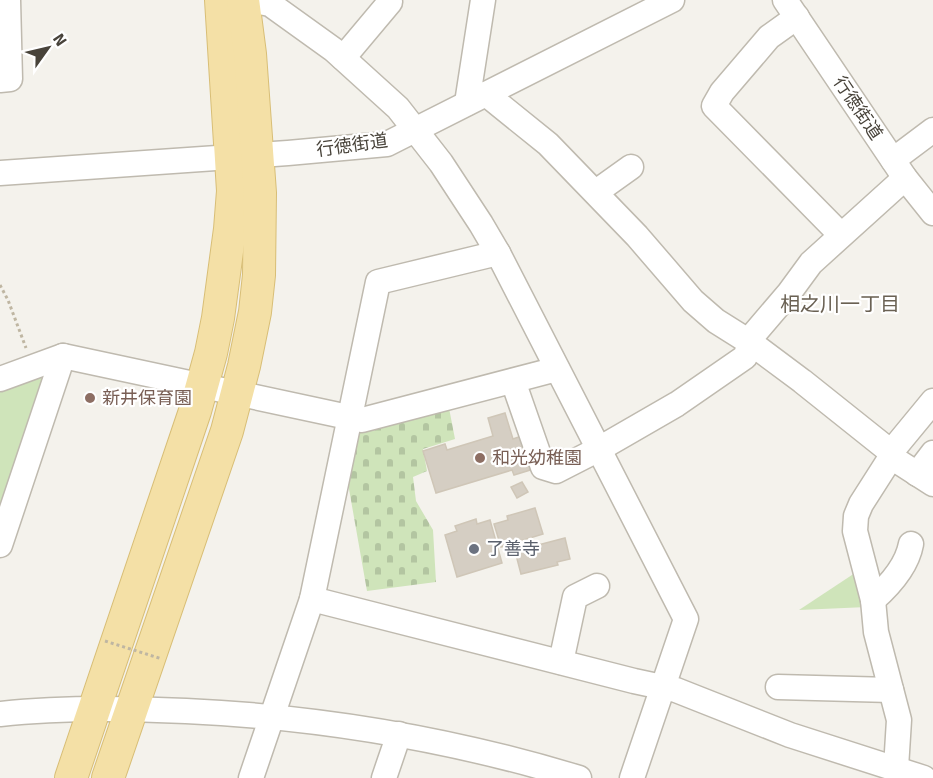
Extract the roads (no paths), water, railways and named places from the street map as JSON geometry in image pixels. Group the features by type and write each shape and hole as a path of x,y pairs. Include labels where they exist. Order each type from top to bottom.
{"main road":[{"path":"108,778 227,431 238,393 255,312 259,275 260,193 244,156 221,0"},
{"path":"71,778 203,385 218,318 227,260 233,191 244,156 250,54 243,0"}],"street":[{"path":"0,80 10,79 8,0"},
{"path":"249,0 270,4 343,58 398,108 441,163 498,254 686,620 632,778"},
{"path":"483,0 476,99 548,144 670,272 693,302 716,321 751,342 925,479 933,453"},
{"name":"行徳街道","path":"0,173 387,144 672,0"},
{"path":"343,58 390,2"},
{"path":"791,8 722,92 714,106 841,235"},
{"name":"行徳街道","path":"791,8 899,169 933,213"},
{"path":"513,381 543,467 556,471 676,404 745,357 754,334 811,263 841,235 933,130"},
{"path":"596,192 631,167"},
{"path":"251,778 312,599 378,282 498,254"},
{"path":"0,379 63,356 362,420 557,369"},
{"path":"0,545 63,356"},
{"path":"896,768 899,720 876,632 873,600 855,531 856,516 891,454 933,401"},
{"path":"873,600 890,585 909,553 910,544"},
{"path":"561,662 575,597 597,586"},
{"path":"312,599 676,690 790,735 924,778"},
{"path":"778,687 891,690"},
{"path":"0,714 132,708 272,716 399,734 506,768 579,778"},
{"path":"384,778 399,734"}],"place":[{"name":"新井保育園","path":"90,398"},
{"name":"和光幼稚園","path":"480,458"},
{"name":"了善寺","path":"474,549"}],"district":[{"name":"相之川一丁目","path":"840,304"}]}
